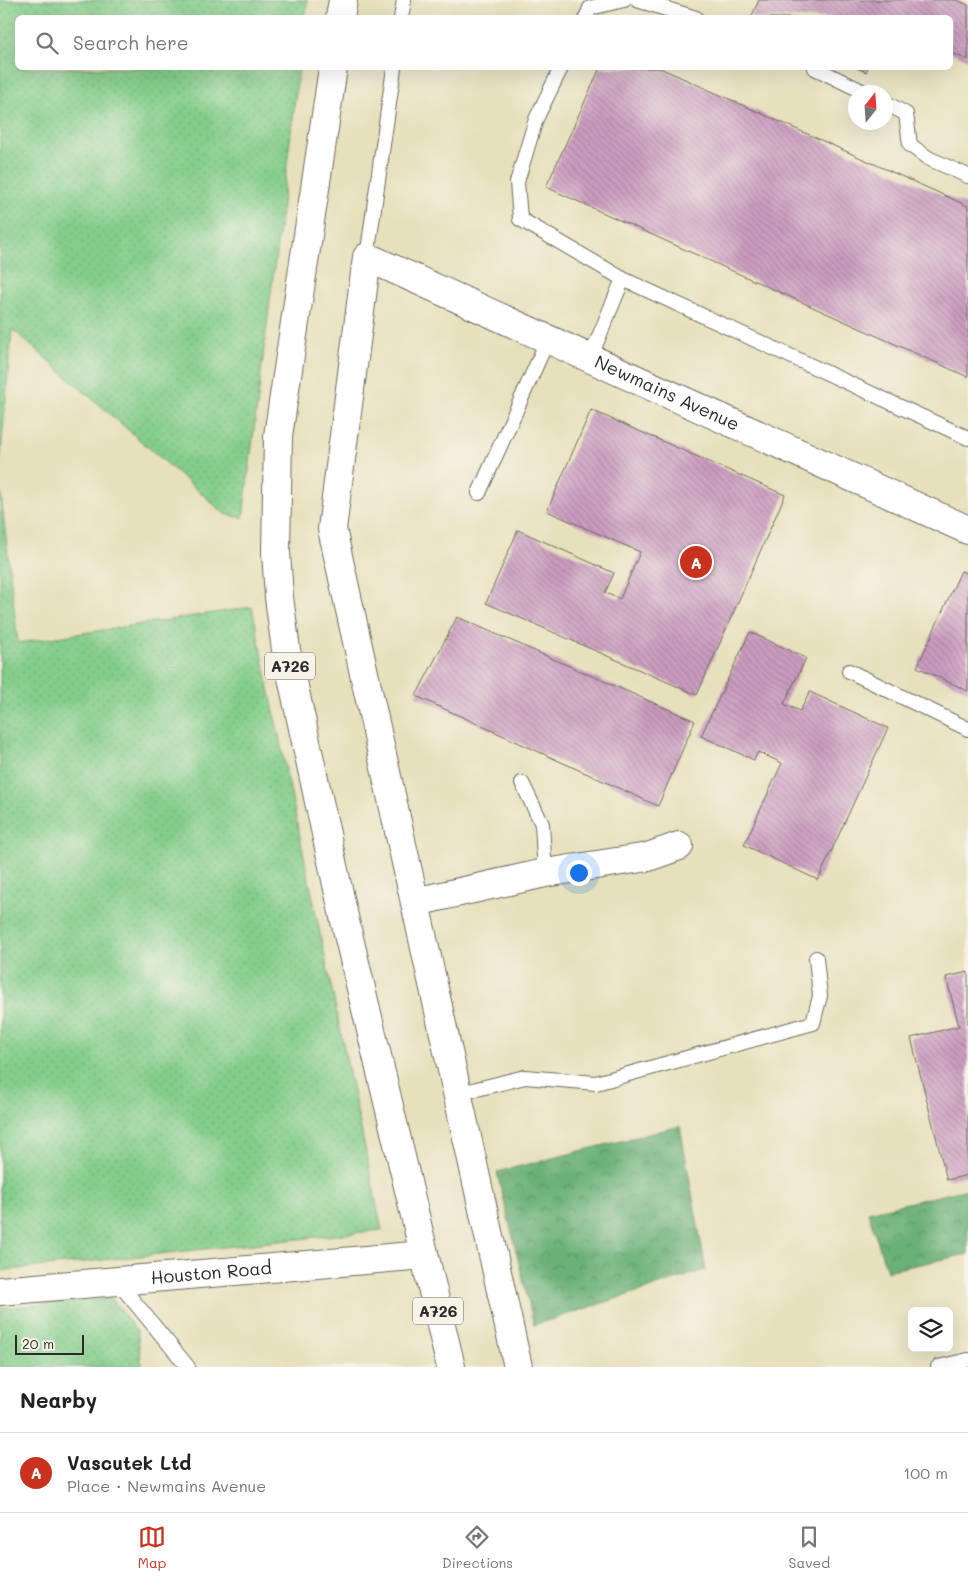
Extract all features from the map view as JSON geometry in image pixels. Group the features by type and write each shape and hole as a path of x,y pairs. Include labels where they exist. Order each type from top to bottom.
{"street":[{"path":"340,15 343,0"},
{"name":"A726","path":"333,70 278,436 276,552 279,598 286,650 343,912 451,1367"},
{"path":"367,257 332,529 518,1367"},
{"name":"Newmains Avenue","path":"367,257 968,530"},
{"path":"415,902 545,874 648,857 679,846"},
{"name":"Houston Road","path":"0,1291 424,1255"}],"lane":[{"path":"402,15 404,0"},
{"path":"587,15 590,8 624,0"},
{"path":"637,0 686,15"},
{"path":"367,257 394,70"},
{"path":"560,70 536,119 517,182 520,219 624,279 968,438"},
{"path":"819,70 850,85"},
{"path":"893,107 906,114 910,145 928,158 968,176"},
{"path":"590,358 624,279"},
{"path":"479,493 548,340"},
{"path":"849,671 968,729"},
{"path":"522,783 542,824 545,874"},
{"path":"458,1094 525,1078 596,1083 813,1024 820,996 816,958"},
{"path":"117,1281 188,1367"},
{"path":"938,1367 968,1360"}],"green space":[{"path":"0,0 308,0 305,15 15,15 15,70 299,70 243,518 225,514 12,329 0,464"},
{"path":"0,487 18,643 252,607 382,1230 0,1271"},
{"path":"680,1126 706,1270 534,1325 497,1172"},
{"path":"968,1189 968,1254 887,1271 868,1212"},
{"path":"111,1298 137,1331 142,1367 0,1367 0,1308"}],"building":[{"path":"759,0 957,0 968,5 968,60 953,53 953,15 752,15"},
{"path":"599,70 664,70 968,206 968,377 546,187"},
{"path":"591,410 785,495 697,695 486,603 518,530 614,573 605,593 620,599 640,552 547,511"},
{"path":"961,571 968,574 968,691 917,667"},
{"path":"457,617 695,721 658,806 416,696"},
{"path":"750,632 806,658 784,704 800,711 810,692 888,728 818,880 744,845 782,763 758,752 754,760 701,736"},
{"path":"968,972 968,1175 947,1180 911,1038 959,1026 946,977"}],"place":[{"name":"Vascutek Ltd","path":"696,562"}]}
